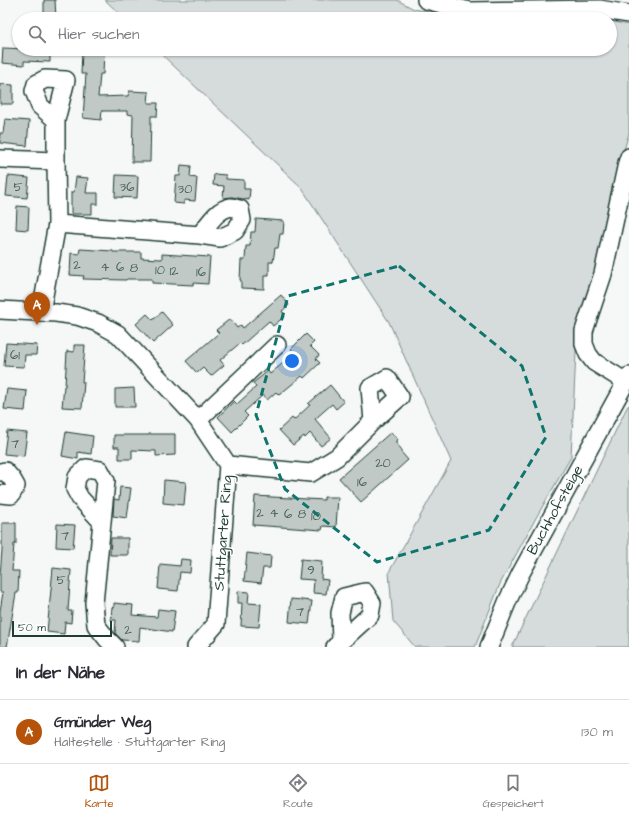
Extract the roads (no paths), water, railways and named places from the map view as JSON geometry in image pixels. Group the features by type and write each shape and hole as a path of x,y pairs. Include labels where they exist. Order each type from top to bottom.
{"street":[{"path":"426,0 446,3 469,11 599,9 629,14"},
{"path":"41,312 57,224 56,120"},
{"path":"627,379 594,362 588,354 584,344 584,331 603,274 629,157"},
{"path":"0,159 56,161"},
{"path":"57,224 200,235"},
{"name":"Stuttgarter Ring","path":"0,310 56,312 77,316 98,323 118,334 198,420 228,465 216,624 196,647"},
{"path":"198,420 277,345"},
{"name":"Buchhofsteige","path":"489,647 508,600 521,573 627,379"},
{"path":"228,465 311,473 337,457 373,421"},
{"path":"0,472 5,471 12,478 16,486 11,495 0,494"},
{"path":"102,522 94,603 96,625 106,639 115,647"}],"place":[{"name":"Gmünder Weg","path":"37,325"}]}
